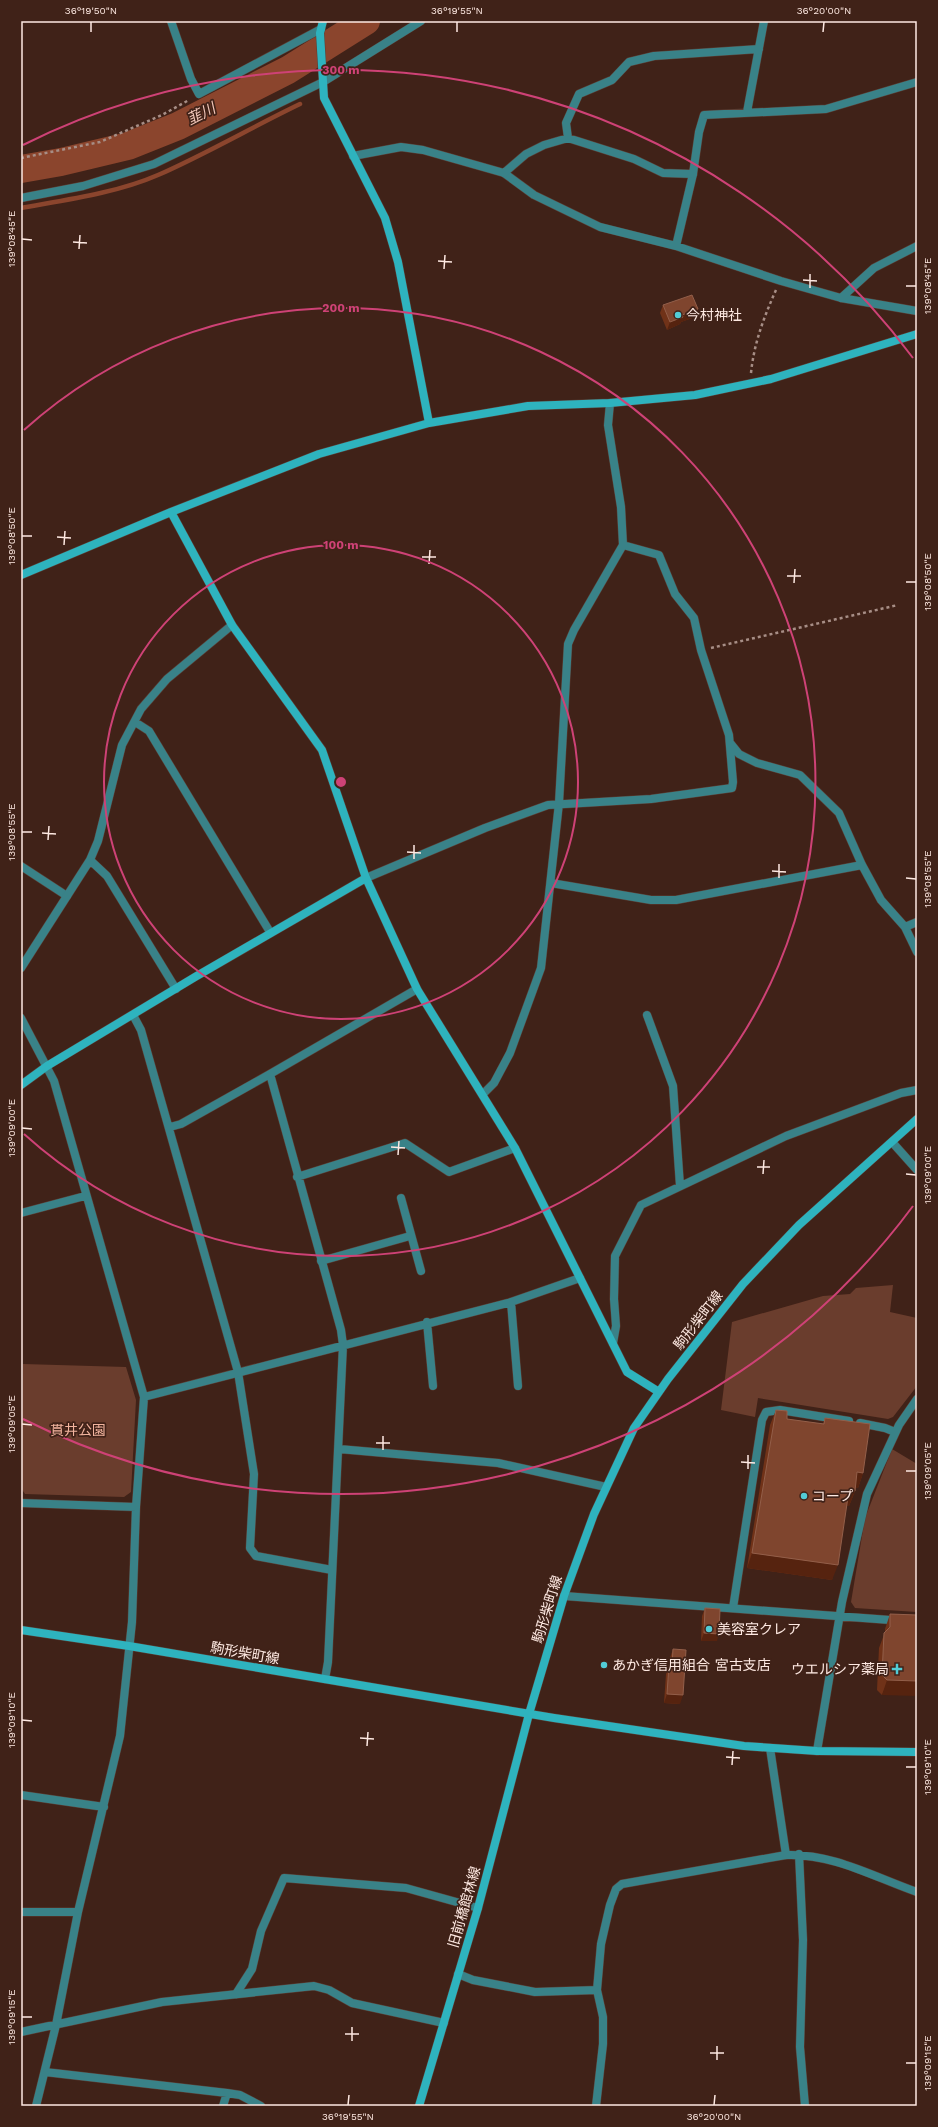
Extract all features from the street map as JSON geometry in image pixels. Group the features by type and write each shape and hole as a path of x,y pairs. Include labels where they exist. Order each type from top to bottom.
{"street":[{"path":"171,21 191,79 199,94 322,28 324,98 385,218 398,262 429,423"},
{"path":"21,198 83,186 154,164 323,79 421,21"},
{"path":"747,112 764,21"},
{"path":"568,138 566,123 579,94 612,80 629,62 654,56 759,49"},
{"path":"676,246 693,174 699,132 704,115 826,108 917,82"},
{"path":"504,173 526,154 544,145 568,138 634,159 663,173 693,174"},
{"path":"353,156 401,148 423,150 504,173 534,195 600,226 676,246 781,281 841,298 917,311"},
{"path":"841,298 874,268 917,246"},
{"path":"21,575 172,512 319,454 429,423 528,406 610,403 695,395 771,380 917,334"},
{"path":"483,1094 494,1083 510,1053 541,968 559,803 568,644 574,630 623,545 621,507 608,425 610,403"},
{"path":"172,512 232,625 322,750 366,878 417,989 515,1148 628,1372 659,1392"},
{"path":"21,1085 47,1066 270,932 366,878 485,828 548,805 559,803 601,803 651,800 732,788 734,782 731,744 701,650 694,618 675,594 659,555 623,545"},
{"path":"21,968 90,860 98,841 122,745 150,696 167,679 232,625"},
{"path":"135,722 149,731 270,932"},
{"path":"731,744 739,754 757,763 800,775 839,813 862,864 881,900 905,927 917,952"},
{"path":"90,860 107,876 176,989"},
{"path":"551,883 651,900 676,900 862,864"},
{"path":"21,866 67,896"},
{"path":"905,927 917,922"},
{"path":"170,1128 180,1124 270,1074 417,989"},
{"path":"133,1015 141,1030 170,1128 238,1372 254,1474 250,1548 256,1556 332,1570"},
{"path":"648,1015 673,1086 680,1186"},
{"path":"21,1018 54,1081 85,1196 144,1397 136,1507 132,1622 120,1736 78,1912 56,2025 36,2106"},
{"path":"270,1074 297,1177 341,1330 343,1345 328,1662 325,1679"},
{"path":"613,1343 616,1326 614,1299 615,1256 642,1205 786,1136 901,1093 917,1090"},
{"name":"駒形柴町線","path":"21,1630 129,1646 529,1714 564,1596 594,1514 634,1428 704,1331 771,1253 917,1119"},
{"path":"892,1142 917,1170"},
{"path":"297,1177 405,1143 449,1172 515,1148"},
{"path":"21,1213 85,1196"},
{"path":"401,1198 410,1236 421,1271"},
{"path":"321,1261 410,1236"},
{"path":"144,1397 427,1322 511,1302 580,1278"},
{"path":"511,1302 518,1386"},
{"path":"427,1322 433,1386"},
{"path":"817,1751 840,1616 867,1494 895,1432 917,1399"},
{"path":"733,1608 762,1420 766,1412 780,1410 885,1428 895,1432"},
{"path":"339,1449 498,1463 606,1487"},
{"path":"21,1504 136,1507"},
{"path":"564,1596 917,1622"},
{"path":"529,1714 677,1737 770,1748 817,1751 917,1752"},
{"name":"旧前橋館林線","path":"419,2106 478,1908 529,1714"},
{"path":"770,1748 786,1855"},
{"path":"21,1795 104,1807"},
{"path":"798,1854 803,1940 800,2047 806,2106"},
{"path":"596,2106 603,2044 603,2017 597,1990 601,1944 606,1919 616,1889 622,1884 798,1854 827,1859 917,1892"},
{"path":"236,1994 252,1969 261,1931 284,1878 406,1888 478,1908"},
{"path":"21,1912 78,1912"},
{"path":"458,1974 472,1980 535,1992 597,1990"},
{"path":"21,2032 162,2002 314,1986 329,1990 352,2004 444,2023"},
{"path":"45,2072 227,2093 240,2096 261,2106"},
{"path":"223,2106 227,2093"}],"path":[{"path":"21,158 100,142 162,115 199,94"},
{"path":"749,384 752,355 762,321 781,281"},
{"path":"701,650 898,605"}],"green space":[{"path":"893,1285 890,1312 917,1318 917,1386 893,1417 888,1419 758,1398 755,1417 721,1410 732,1322 823,1296 850,1294 856,1288"},
{"name":"貫井公園","path":"23,1364 126,1367 136,1400 131,1492 124,1497 25,1494 21,1488"},
{"path":"892,1449 917,1464 917,1612 855,1608 851,1602 865,1518"}],"building":[{"path":"692,295 698,309 682,315 683,317 670,322 663,305"},
{"name":"コープ","path":"776,1410 787,1411 787,1419 824,1424 825,1418 870,1424 863,1473 857,1472 855,1491 849,1490 838,1565 752,1553"},
{"path":"705,1608 720,1609 719,1634 704,1633"},
{"name":"ウエルシア薬局","path":"890,1614 917,1615 917,1681 887,1680 882,1675 884,1633 890,1627"},
{"path":"673,1649 686,1650 683,1695 667,1694 669,1665 672,1665"}],"waterway":[{"name":"韮川","path":"21,169 61,162 128,146 178,126 288,70 366,21"},
{"path":"21,208 91,195 125,187 142,181 194,158 300,104"}],"place":[{"name":"今村神社","path":"678,315"},
{"name":"コープ","path":"804,1496"},
{"name":"美容室クレア","path":"709,1629"},
{"name":"あかぎ信用組合 宮古支店","path":"604,1665"},
{"name":"ウエルシア薬局","path":"897,1669"}]}
